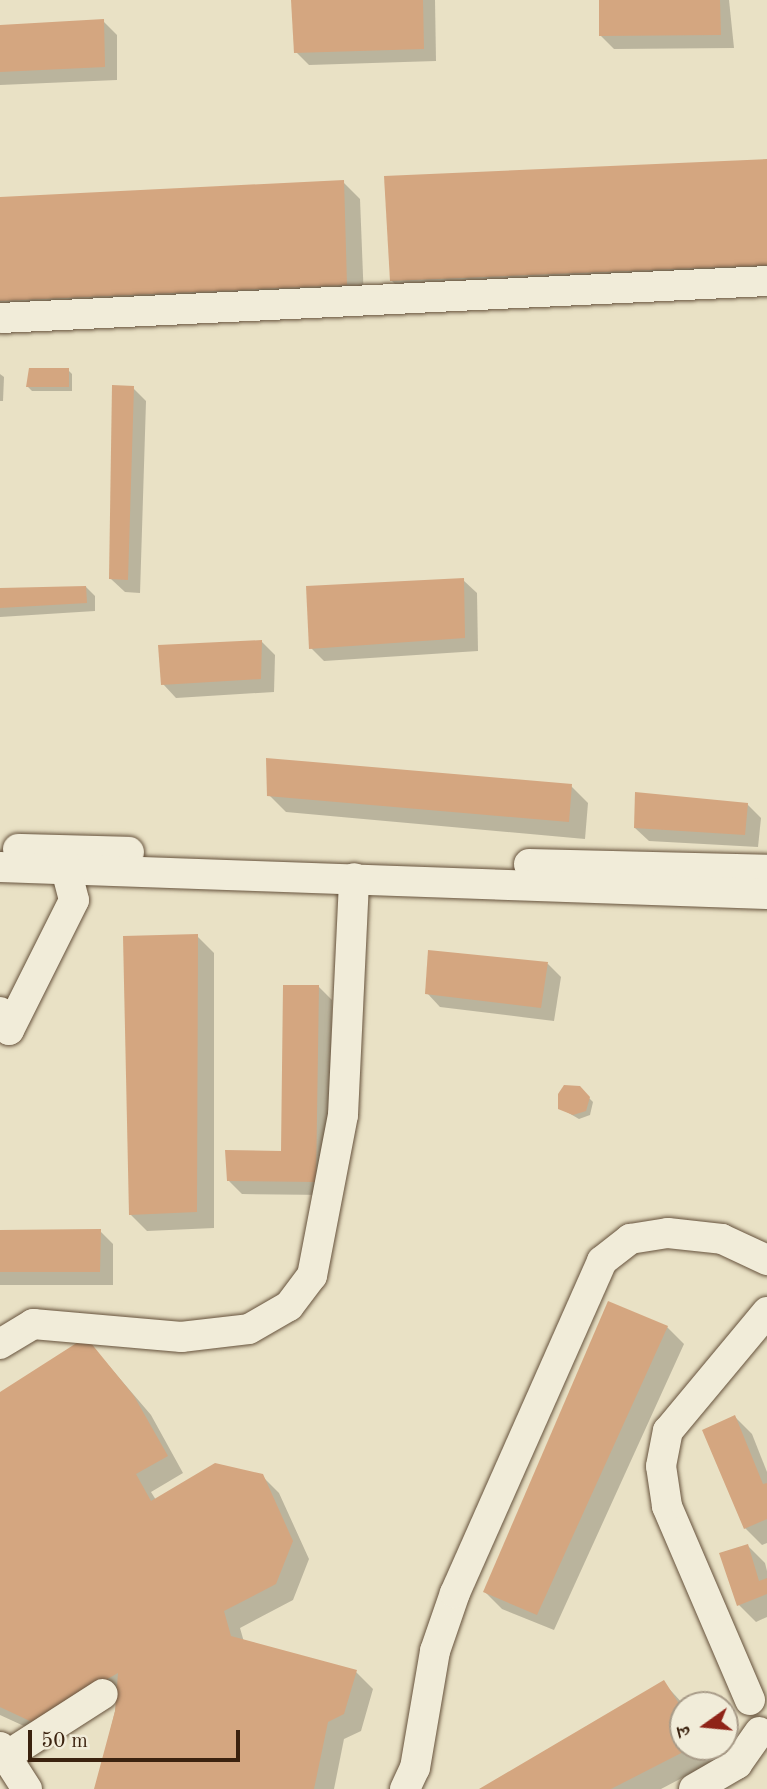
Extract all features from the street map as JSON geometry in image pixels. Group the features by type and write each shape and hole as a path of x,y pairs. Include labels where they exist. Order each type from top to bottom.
{"street":[{"path":"0,318 767,281"},
{"path":"0,848 63,860 355,878 767,894"},
{"path":"0,1012 9,1030 74,900 63,860"},
{"path":"0,867 63,860 767,870"},
{"path":"0,1344 33,1324 181,1337 249,1329 289,1306 312,1276 343,1115 355,878"},
{"path":"405,1789 415,1768 435,1651 455,1593 601,1261 630,1238 668,1233 722,1239 767,1260"},
{"path":"694,1789 737,1764 763,1735 759,1688 667,1506 661,1466 668,1431 767,1312"},
{"path":"27,1789 2,1755 103,1694"}],"building":[{"path":"291,0 423,0 424,49 294,53"},
{"path":"599,0 720,0 721,35 599,36"},
{"path":"104,19 105,67 0,72 0,25"},
{"path":"767,159 767,265 390,281 384,176"},
{"path":"344,180 347,285 0,301 0,197"},
{"path":"29,368 69,368 69,387 26,387"},
{"path":"112,385 134,386 128,580 109,579"},
{"path":"464,578 465,638 309,649 306,586"},
{"path":"86,586 87,603 0,608 0,588"},
{"path":"262,640 261,679 161,685 158,645"},
{"path":"266,758 572,784 569,822 267,796"},
{"path":"635,792 748,803 745,835 634,828"},
{"path":"198,934 197,1212 129,1215 123,936"},
{"path":"428,950 548,962 541,1008 425,994"},
{"path":"283,985 319,985 316,1182 227,1181 225,1150 281,1151"},
{"path":"564,1085 580,1086 590,1097 586,1111 573,1115 558,1109 558,1094"},
{"path":"101,1229 100,1272 0,1272 0,1230"},
{"path":"608,1301 668,1326 537,1615 483,1592"},
{"path":"86,1337 134,1396 168,1456 136,1474 151,1501 215,1463 263,1474 293,1541 276,1584 224,1611 231,1636 357,1670 344,1714 328,1722 314,1789 94,1789 115,1711 118,1673 32,1722 0,1707 0,1392"},
{"path":"735,1415 763,1484 767,1483 767,1519 744,1529 702,1430"},
{"path":"748,1544 759,1581 767,1578 767,1594 737,1606 719,1553"},
{"path":"664,1680 671,1691 669,1759 611,1789 479,1789"}]}
